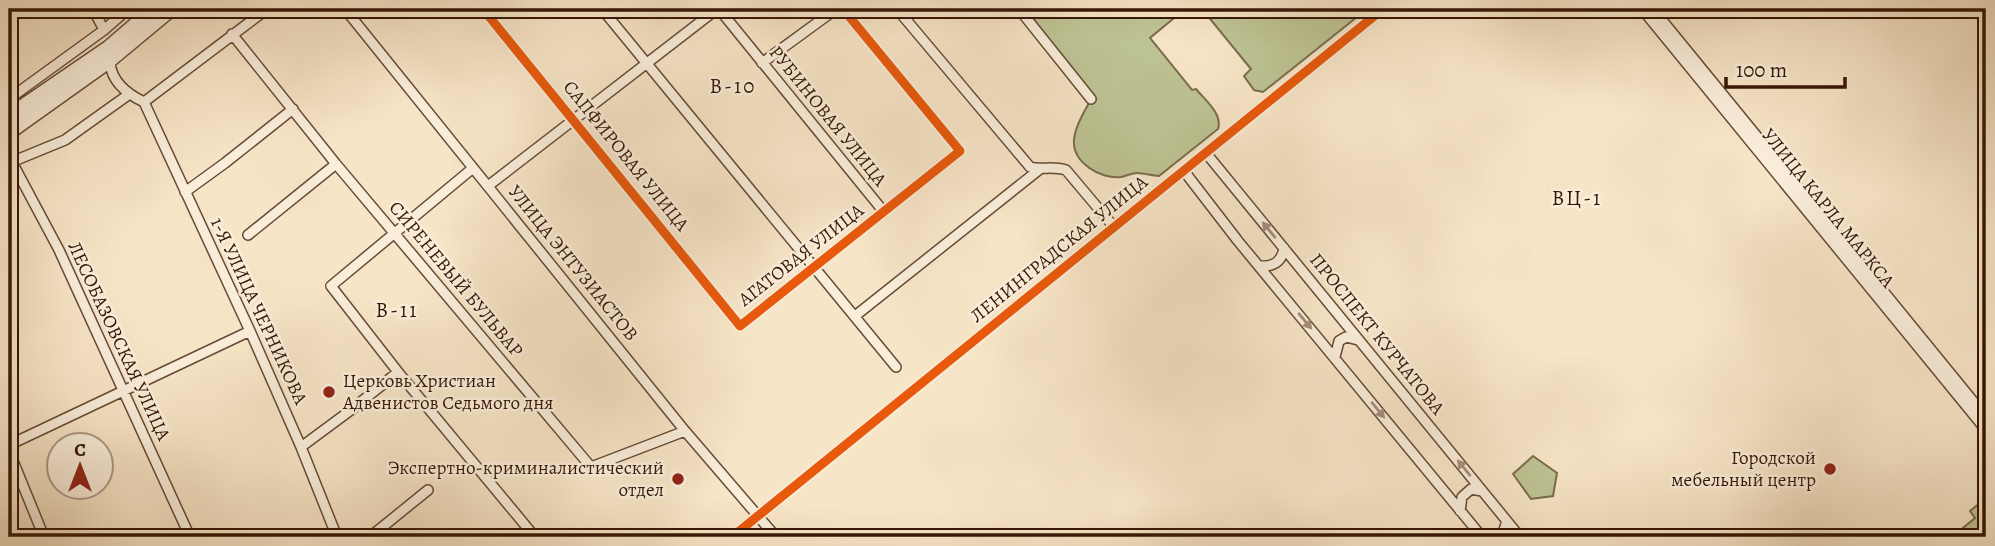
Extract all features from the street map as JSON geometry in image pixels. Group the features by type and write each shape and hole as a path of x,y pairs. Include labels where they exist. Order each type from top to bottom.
{"street":[{"path":"93,9 104,30"},
{"path":"9,99 104,30 128,9"},
{"path":"9,113 107,46 150,9"},
{"path":"9,124 109,54 163,9"},
{"path":"9,135 110,63 175,9"},
{"path":"110,63 111,72 128,95 144,102 267,9"},
{"name":"УЛИЦА ЭНТУЗИАСТОВ","path":"345,9 773,537"},
{"name":"САПФИРОВАЯ УЛИЦА","path":"483,9 740,326"},
{"path":"602,9 896,367"},
{"path":"488,186 718,9"},
{"name":"РУБИНОВАЯ УЛИЦА","path":"718,9 884,212"},
{"path":"762,63 835,9"},
{"name":"АГАТОВАЯ УЛИЦА","path":"740,326 960,150 843,9"},
{"path":"897,9 1030,166 1040,169"},
{"path":"1019,9 1091,99"},
{"name":"ЛЕНИНГРАДСКАЯ УЛИЦА","path":"732,537 758,519 1385,9"},
{"name":"УЛИЦА КАРЛА МАРКСА","path":"1642,9 1986,430"},
{"name":"УЛИЦА КАРЛА МАРКСА","path":"1653,9 1986,417"},
{"name":"СИРЕНЕВЫЙ БУЛЬВАР","path":"232,34 336,164 591,467 685,431"},
{"path":"10,162 65,140 128,95"},
{"name":"1-Я УЛИЦА ЧЕРНИКОВА","path":"144,102 250,331 337,537"},
{"path":"185,192 293,108"},
{"name":"ПРОСПЕКТ КУРЧАТОВА","path":"1207,154 1520,537"},
{"name":"ЛЕСОБАЗОВСКАЯ УЛИЦА","path":"10,162 59,250 190,537"},
{"path":"248,234 336,164"},
{"path":"855,316 1040,169 1049,167 1066,170 1114,227"},
{"path":"473,168 331,286 398,372 535,537"},
{"path":"758,519 1185,172 1238,242 1482,537"},
{"path":"1259,266 1277,263 1284,248"},
{"path":"9,445 250,331"},
{"path":"1335,357 1339,341 1346,337 1358,340"},
{"path":"301,447 351,411 398,372"},
{"path":"9,451 44,537"},
{"path":"1460,511 1462,497 1471,489 1482,491"},
{"path":"370,537 428,490"},
{"path":"1496,537 1503,533 1507,521"}],"green space":[{"path":"1023,9 1185,9 1150,38 1192,90 1196,89 1212,108 1218,118 1218,129 1159,176 1133,173 1113,177 1089,168 1078,155 1074,140 1078,124 1091,99"},
{"path":"1202,9 1367,9 1263,92 1254,90 1244,76 1251,69"},
{"path":"1533,456 1557,473 1553,496 1531,499 1513,474"},
{"path":"1986,498 1986,526 1974,535 1975,537 1952,537 1975,518 1970,511"}],"cycle path":[{"path":"483,9 740,326 960,151 843,9"},
{"path":"732,537 1383,9"}],"place":[{"name":"Церковь Христиан Адвенистов Седьмого дня","path":"329,392"},
{"name":"Городской мебельный центр","path":"1830,469"},
{"name":"Экспертно-криминалистический отдел","path":"678,479"}],"district":[{"name":"В-10","path":"733,86"},
{"name":"ВЦ-1","path":"1577,198"},
{"name":"В-11","path":"397,310"}]}
